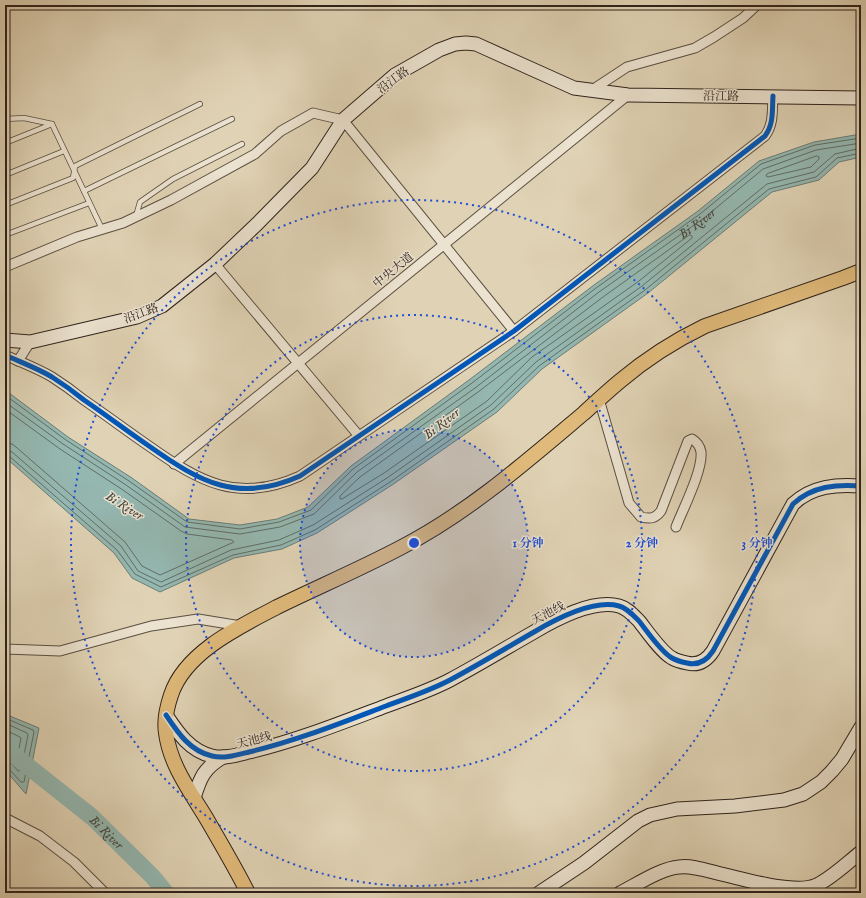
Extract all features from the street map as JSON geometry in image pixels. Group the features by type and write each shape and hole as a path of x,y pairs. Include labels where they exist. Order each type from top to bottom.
{"main road":[{"path":"248,893 174,764 169,749 166,732 166,715 172,693 184,672 204,651 218,640 241,626 399,549 452,518 499,483 643,362 684,336 705,326 861,271"}],"street":[{"path":"592,90 627,67 695,48 743,18 757,5"},
{"name":"沿江路","path":"5,340 30,342 136,317 162,306 215,264 312,168 343,120 395,76 439,50 455,44 476,44 574,88 628,95 861,98"},
{"name":"中央大道","path":"174,464 628,95"},
{"path":"5,355 52,377 174,464 206,481 220,486 248,489 286,482 300,476 514,331 765,136 772,123 773,96"},
{"path":"5,267 76,237 123,223 171,200 255,154 281,131 313,113 343,120 514,331"},
{"path":"215,264 359,436"},
{"path":"18,361 30,342"},
{"path":"599,399 629,503 641,517 652,518 657,516 661,511 688,441 692,439 698,445 701,451 696,478 676,527"},
{"name":"天池线","path":"166,715 183,738 196,750 212,756 223,757 264,748 337,725 430,689 450,680 557,619 580,610 596,606 615,605 625,608 634,615 672,658 690,664 700,663 713,651 793,504 804,496 829,486 861,486"},
{"path":"6,647 60,651 150,626 198,619 241,626"},
{"path":"539,893 584,863 638,822 650,815 676,809 735,806 784,800 803,794 821,782 832,771 861,727"},
{"path":"194,798 202,775 208,768 223,757"},
{"path":"5,818 40,836 74,862 105,893"},
{"path":"620,893 664,871 678,867 700,869 792,888 806,888 824,880 861,852"}],"lane":[{"path":"217,5 225,7 236,5"},
{"path":"5,205 73,178 75,166 200,104"},
{"path":"5,119 24,118 52,124"},
{"path":"84,191 232,118"},
{"path":"5,143 52,124"},
{"path":"52,124 102,230"},
{"path":"136,216 140,202 173,180 242,144"},
{"path":"5,176 64,151"},
{"path":"5,235 89,202"}],"water":[{"path":"861,134 861,157 839,162 819,180 772,192 648,293 542,369 497,412 392,485 317,533 282,549 234,558 160,592 132,578 114,553 5,457 5,390 68,437 132,478 189,519 240,525 277,519 308,507 351,466 469,380 594,285 698,211 759,161 814,142"},
{"path":"5,714 39,728 26,794 6,771 5,781"}],"waterway":[{"name":"Bi River","path":"5,748 92,817 153,877 166,893"}],"cycle path":[{"path":"5,355 52,377 168,459 203,479 220,485 238,488 257,488 278,484 300,476 514,331 765,136 770,127 773,96"},
{"path":"166,715 185,740 191,746 204,754 217,757 226,757 267,748 318,731 434,688 553,621 598,605 619,606 625,608 639,621 668,655 681,662 691,664 699,663 705,660 713,651 793,504 808,493 817,490 843,485 861,486"}]}
